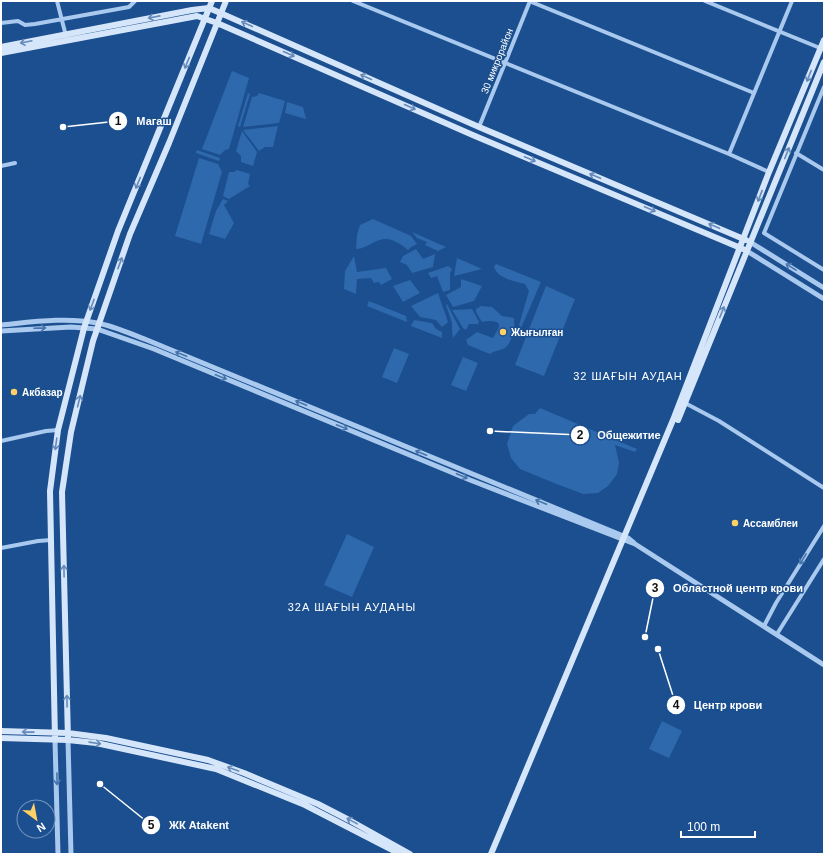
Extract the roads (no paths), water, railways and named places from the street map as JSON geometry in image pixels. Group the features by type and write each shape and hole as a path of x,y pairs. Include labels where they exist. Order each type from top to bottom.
{"main road":[{"path":"55,740 50,491 58,430 84,328 118,232 212,1"},
{"path":"68,740 62,492 71,432 98,326 130,234 169,143 226,1"},
{"path":"1,54 66,37 192,10 209,8 479,127 750,242"},
{"path":"1,47 197,16 206,18 475,136 747,251"},
{"path":"496,854 626,539 769,172 824,40"},
{"path":"492,854 685,403 824,62"},
{"path":"58,430 71,432"},
{"path":"1,731 55,732 106,738 208,760 224,765 313,802 410,854"},
{"path":"1,738 68,740 96,743 216,769 305,805 400,854"}],"street":[{"path":"57,1 66,37"},
{"path":"1,23 18,21 28,25 129,7 135,1"},
{"path":"353,1 769,172"},
{"path":"529,1 754,93"},
{"name":"30 микрорайон","path":"479,127 506,63 529,1"},
{"path":"705,1 820,48"},
{"path":"728,154 792,1"},
{"path":"824,87 764,233 824,270"},
{"path":"796,153 824,170"},
{"path":"1,166 16,163"},
{"path":"763,210 772,214"},
{"path":"750,242 824,288"},
{"path":"747,251 824,299"},
{"path":"1,325 36,322 87,321 470,480 626,539 824,665"},
{"path":"1,331 64,327 84,328 98,326"},
{"path":"685,403 719,421 824,488"},
{"path":"1,441 46,431 58,430"},
{"path":"764,626 780,597 824,526"},
{"path":"1,548 51,540"},
{"path":"777,634 824,559"},
{"path":"55,740 58,854"},
{"path":"68,740 71,854"}],"place":[{"name":"Магаш","path":"63,127"},
{"name":"Жығылған","path":"503,332"},
{"name":"Акбазар","path":"14,392"},
{"name":"Общежитие","path":"490,431"},
{"name":"Ассамблеи","path":"735,523"},
{"name":"Областной центр крови","path":"645,637"},
{"name":"Центр крови","path":"658,649"},
{"name":"ЖК Atakent","path":"100,784"}],"district":[{"name":"32 ШАҒЫН АУДАН","path":"628,376"},
{"name":"32А ШАҒЫН АУДАНЫ","path":"352,607"}]}
